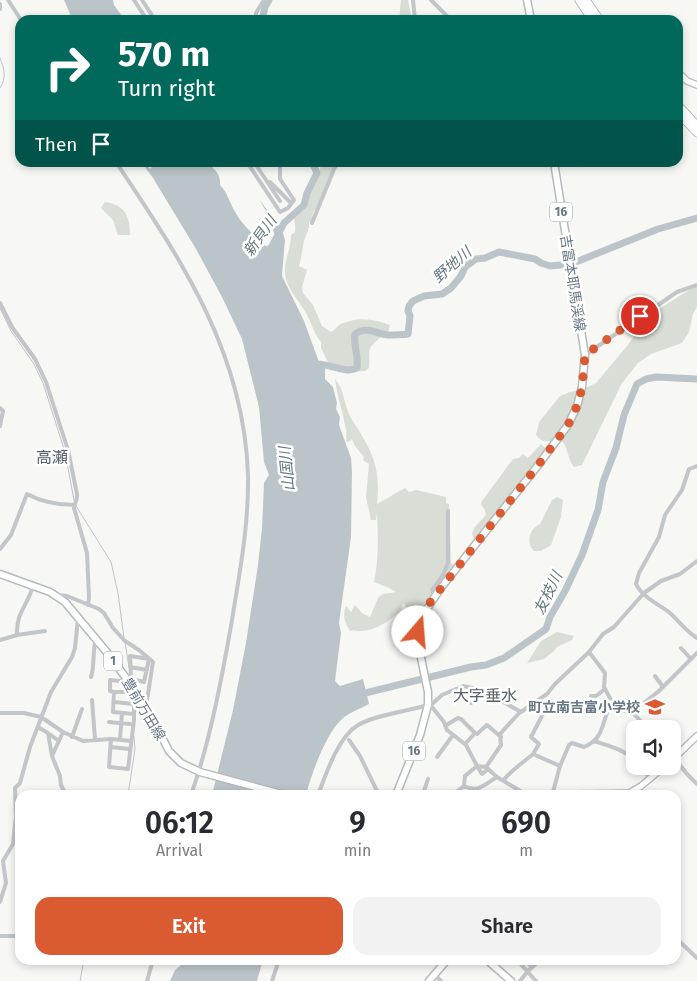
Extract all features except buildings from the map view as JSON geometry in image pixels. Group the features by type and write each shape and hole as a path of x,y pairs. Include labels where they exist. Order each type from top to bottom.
{"highway":[{"path":"579,0 589,15"},
{"path":"586,0 596,15"},
{"path":"683,110 697,125"},
{"path":"683,118 697,133"}],"main road":[{"path":"527,0 530,15"},
{"path":"683,77 697,85"},
{"name":"吉富本耶馬渓線","path":"398,790 420,735 428,705 428,692 418,638 424,611 568,425 577,406 582,388 585,355 555,167"},
{"name":"豊前万田線","path":"0,574 57,595 78,616 131,684 146,707 173,757 181,763 201,772 267,790"},
{"path":"681,751 697,736"},
{"path":"637,790 654,775"},
{"path":"428,981 442,965"},
{"path":"493,965 511,981"}],"street":[{"path":"8,0 18,15"},
{"path":"134,0 144,15"},
{"path":"142,0 152,15"},
{"path":"256,15 264,0"},
{"path":"413,0 414,15"},
{"path":"431,0 446,15"},
{"path":"0,4 0,9"},
{"path":"119,167 186,272 210,317 234,381 244,428 248,476 247,513 242,562 224,666 201,772 193,790"},
{"path":"250,167 280,212 288,208 294,200 280,179 280,167"},
{"path":"258,167 280,201"},
{"path":"312,223 335,167"},
{"path":"266,179 290,203"},
{"path":"585,355 677,292 697,285"},
{"path":"0,303 12,327 35,359 46,382 68,450 78,499 74,505 87,554 88,605"},
{"path":"0,408 4,411 0,426"},
{"path":"697,466 689,469 682,490 665,515 660,537 636,579 638,588 697,638"},
{"path":"0,549 11,535 27,494 38,500 62,505 74,505"},
{"path":"435,596 432,590 443,575 448,564 448,511"},
{"path":"428,705 432,707 447,730 465,744 482,774 501,745 500,734 520,712 532,706 547,694 589,652 603,634 614,627 644,593 661,581 680,574 697,561"},
{"path":"18,635 17,624 19,615 27,603 33,586"},
{"path":"57,595 67,596 104,613 113,628 125,641 153,662 146,707"},
{"path":"15,790 20,783 41,717 58,679 72,657 75,648 78,616"},
{"path":"0,640 44,631"},
{"path":"91,678 94,668 96,640"},
{"path":"681,648 691,659"},
{"path":"589,652 605,673 605,689 612,702 620,710 635,715 640,720"},
{"path":"631,713 663,687 697,653"},
{"path":"111,739 110,767 128,769 134,714 130,656 149,659"},
{"path":"136,680 144,682 149,659"},
{"path":"130,667 147,670"},
{"path":"655,676 663,687"},
{"path":"114,692 110,691 110,680 135,685 136,680"},
{"path":"114,692 136,680"},
{"path":"320,790 343,740 350,731 368,720 428,705 442,695 462,686 486,693 520,712"},
{"path":"591,696 596,696 605,689"},
{"path":"114,692 113,712 134,714"},
{"path":"471,703 486,693"},
{"path":"92,700 95,739"},
{"path":"114,702 134,704"},
{"path":"554,790 560,766 569,745 572,743 584,747 594,741 599,735 606,711 612,702"},
{"path":"504,780 533,754 539,744 532,737 543,714 532,706"},
{"path":"72,736 82,709"},
{"path":"0,713 24,713 41,717 63,732 83,741 95,739 132,741"},
{"path":"120,740 122,713"},
{"path":"445,726 458,718 475,734"},
{"path":"109,722 130,724"},
{"path":"465,744 487,725 501,737"},
{"path":"38,727 59,741"},
{"path":"52,756 63,732"},
{"path":"48,734 52,756 63,790"},
{"path":"437,757 453,735"},
{"path":"349,740 360,756 377,790"},
{"path":"594,741 626,753"},
{"path":"110,747 130,749"},
{"path":"533,754 560,766"},
{"path":"464,786 464,776 477,766 487,768 496,776 520,790"},
{"path":"681,767 697,784"},
{"path":"476,790 496,776"},
{"path":"426,790 428,779"},
{"path":"464,786 469,790"},
{"path":"459,790 464,786"},
{"path":"0,902 6,883 3,861 13,844 15,825"},
{"path":"0,936 15,936"},
{"path":"681,943 697,958"},
{"path":"147,981 152,965"},
{"path":"272,981 277,965"},
{"path":"522,965 536,981"},
{"path":"520,981 534,965"},
{"path":"434,974 441,981"}],"shaded area":[{"path":"401,0 408,0 411,15 400,15"},
{"path":"320,167 334,167 319,207 314,211 309,222 299,266 307,270 302,287 303,293 313,305 322,326 331,332 341,324 360,319 378,321 390,325 388,333 378,335 381,337 370,348 369,368 365,371 340,372 329,364 309,318 286,279 286,259 291,235 295,232 295,212 304,207"},
{"path":"105,202 112,203 125,212 129,222 130,235 118,235 113,220 101,208"},
{"path":"697,285 697,307 693,314 689,332 682,343 651,354 638,363 622,383 582,465 574,467 564,443 555,440 543,441 536,435 539,422 560,396 596,383 646,320 659,309"},
{"path":"335,379 341,388 349,414 373,459 378,484 377,504 405,488 409,492 416,490 446,497 446,503 449,504 451,562 453,565 415,617 403,603 401,610 387,622 376,628 364,631 350,631 344,613 346,606 351,612 355,605 362,613 370,617 378,598 383,594 396,592 374,582 378,539 377,512 376,520 371,520 366,497 369,464 363,460 364,457 352,439 347,442 345,423"},
{"path":"541,444 546,449 474,540 472,534 474,528 486,515 481,504 482,501 513,459 519,458 523,454 528,458"},
{"path":"557,497 563,500 561,517 551,545 541,551 534,551 529,540 531,532 540,524 552,500"},
{"path":"557,632 574,636 572,640 557,647 544,659 527,663 541,641"}],"water":[{"path":"64,0 113,0 114,5 121,15 71,15"},
{"name":"山国川","path":"145,167 150,169 152,167 212,167 218,175 220,185 238,217 258,240 271,247 274,247 273,237 277,241 266,211 259,199 279,226 286,220 288,221 282,230 285,240 282,276 304,321 319,362 325,363 325,379 333,387 337,403 336,409 340,417 339,425 351,458 351,537 339,623 341,633 335,681 340,686 363,679 369,704 348,714 336,725 320,755 307,790 213,790 233,710 246,643 258,565 264,483 269,475 264,462 259,407 242,339 196,249"},
{"path":"181,965 262,965 257,981 170,981 175,970"}],"waterway":[{"name":"新貝川","path":"263,15 269,0"},
{"path":"0,58 4,69 4,77 0,88"},
{"name":"新貝川","path":"266,254 284,223 304,205 307,193 317,173 314,167"},
{"name":"野地川","path":"317,364 348,370 357,368 355,334 363,330 387,335 408,334 410,316 408,311 413,301 424,296 442,294 451,288 461,276 465,267 476,259 485,258 499,252 535,259 550,266 571,264 658,229 697,218"},
{"path":"0,308 11,331 34,364 43,383 65,452 74,500"},
{"name":"友枝川","path":"357,695 486,665 504,658 546,629 550,617 582,555 598,510 603,482 616,448 624,415 637,384 646,379 656,377 697,379"},
{"path":"76,506 111,562 118,593 124,638"},
{"path":"125,642 129,667"},
{"path":"131,694 132,702"},
{"path":"129,790 135,749 134,736"},
{"path":"80,981 83,965"}],"place":[{"name":"町立南吉富小学校","path":"655,707"}],"district":[{"name":"高瀬","path":"52,457"},
{"name":"大字垂水","path":"485,695"}],"route":[{"path":"418,632 423,615 431,601 568,425 574,415 582,388 585,374 585,355 640,316"}]}
